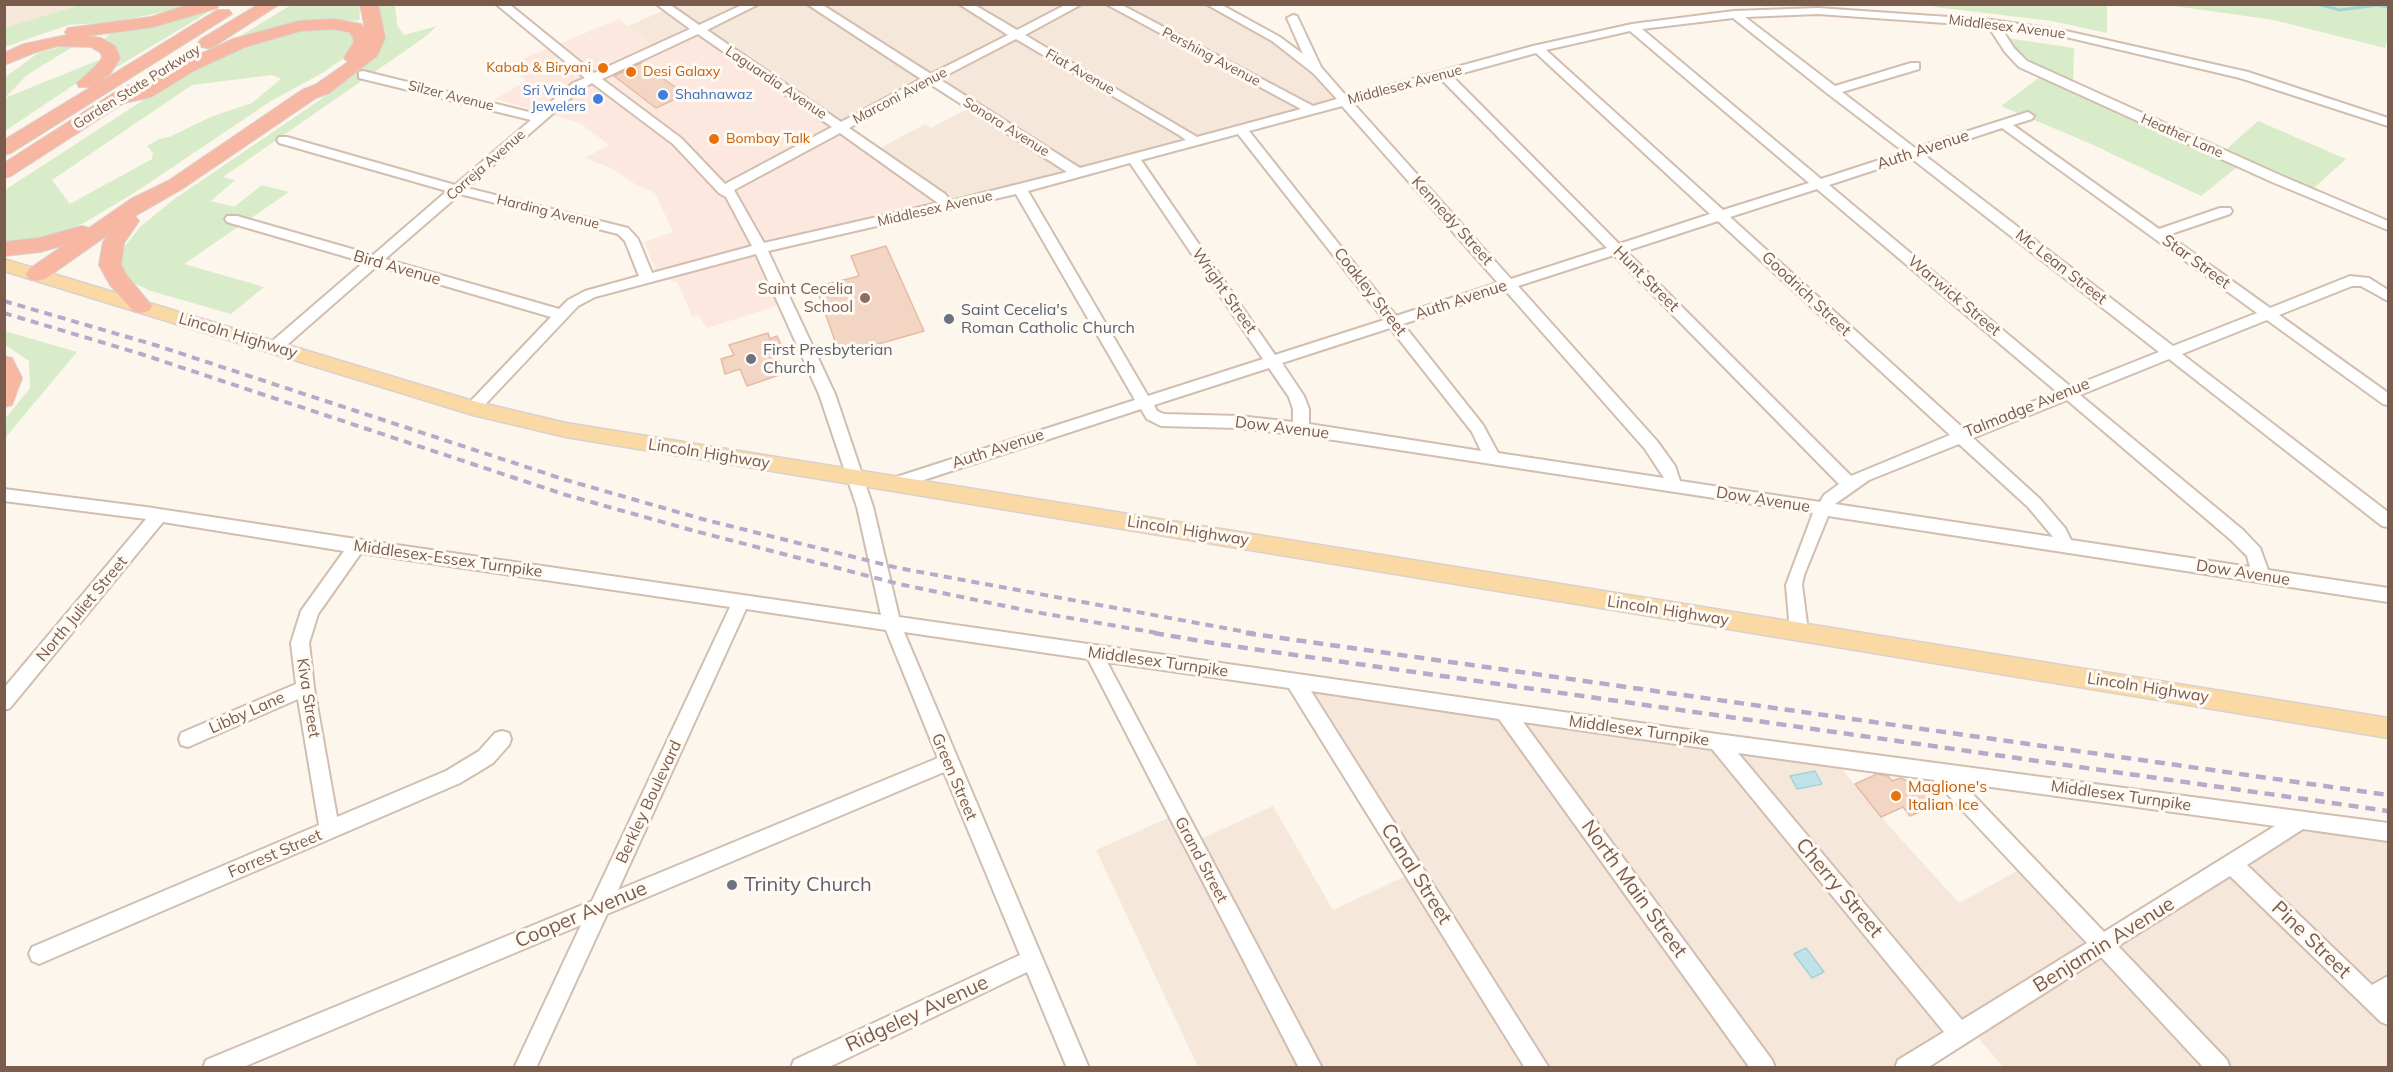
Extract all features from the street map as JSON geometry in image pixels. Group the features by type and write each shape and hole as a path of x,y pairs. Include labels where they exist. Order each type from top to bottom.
{"highway":[{"path":"4,54 46,38 153,22 211,4"},
{"name":"Garden State Parkway","path":"4,149 239,4"},
{"name":"Garden State Parkway","path":"4,172 272,4"},
{"path":"42,276 134,213 167,195 175,184 309,94 322,89 352,69 371,52 376,38 369,4"},
{"path":"118,99 144,93 210,56 274,32 328,23 345,25 358,31 363,42 358,54 314,86 309,94"},
{"path":"4,60 39,45 75,40 101,44 109,50 111,58 107,66 96,76 4,137"},
{"path":"4,249 32,247 65,239 134,213"},
{"path":"134,213 114,242 110,265 117,280 141,306"},
{"path":"4,364 10,378 4,399"}],"main road":[{"name":"Lincoln Highway","path":"4,264 473,408 566,430 2388,728"}],"street":[{"name":"Green Street","path":"501,4 677,141 724,190 731,194 760,249 819,376 865,507 891,622 1078,1068"},
{"name":"Laguardia Avenue","path":"661,4 841,127 940,197 948,206"},
{"name":"Correja Avenue","path":"275,347 577,86 754,4"},
{"name":"Sonora Avenue","path":"812,4 1078,173"},
{"name":"Fiat Avenue","path":"964,4 1195,141"},
{"name":"Marconi Avenue","path":"724,190 930,79 1077,4"},
{"name":"Pershing Avenue","path":"1111,4 1312,110"},
{"name":"Kennedy Street","path":"1211,4 1276,39 1317,70 1658,454 1671,475 1674,486"},
{"path":"1697,5 1715,16"},
{"name":"Middlesex Avenue","path":"473,408 562,315 585,296 760,249 1020,189 1537,48 1632,27 1734,14 1847,8 1992,23 2066,34 2244,75 2388,122"},
{"name":"Mc Lean Street","path":"1734,14 2388,521"},
{"name":"Kennedy Street","path":"1293,18 1317,70"},
{"name":"Heather Lane","path":"1992,23 2009,50 2023,64 2256,170 2388,226"},
{"name":"Warwick Street","path":"1632,27 2243,540 2254,553 2261,576"},
{"name":"Goodrich Street","path":"1537,48 2034,503 2059,533 2066,546"},
{"path":"1832,91 1915,66"},
{"name":"Hunt Street","path":"1443,74 1849,484"},
{"name":"Silzer Avenue","path":"363,75 539,118"},
{"name":"Auth Avenue","path":"893,484 2028,117"},
{"name":"Star Street","path":"2004,124 2388,400"},
{"name":"Coakley Street","path":"1241,129 1478,429 1493,459"},
{"name":"Harding Avenue","path":"283,140 458,190 623,231 631,240 647,279"},
{"name":"Wright Street","path":"1133,158 1299,402 1301,429"},
{"name":"Dow Avenue","path":"1020,189 1152,416 1161,420 1218,421 1301,429 2388,595"},
{"path":"2157,234 2224,211"},
{"name":"Bird Avenue","path":"232,219 562,315"},
{"name":"Talmadge Avenue","path":"1799,631 1794,585 1801,557 1830,499 1849,484 1897,460 2350,281 2360,280 2388,296"},
{"name":"Middlesex-Essex Turnpike","path":"4,495 159,515 357,546 891,622"},
{"name":"North Juliet Street","path":"4,702 159,515"},
{"name":"Kiva Street","path":"330,830 300,651 304,627 310,611 357,546"},
{"name":"Berkley Boulevard","path":"525,1068 741,602"},
{"name":"Middlesex Turnpike","path":"891,622 1717,742 2388,832"},
{"name":"Grand Street","path":"1093,652 1311,1068"},
{"name":"Canal Street","path":"1294,680 1538,1068"},
{"name":"Libby Lane","path":"188,739 305,688"},
{"name":"North Main Street","path":"1504,711 1764,1068"},
{"name":"Forrest Street","path":"39,954 464,772 486,757 502,739"},
{"name":"Cherry Street","path":"1717,742 1960,1034"},
{"name":"Cooper Avenue","path":"214,1068 948,762"},
{"path":"1940,772 2219,1068"},
{"name":"Benjamin Avenue","path":"1906,1068 2104,946 2301,820"},
{"name":"Pine Street","path":"2233,865 2388,1015"},
{"name":"Ridgeley Avenue","path":"802,1068 1031,960"},
{"path":"2371,998 2388,986"}],"shaded area":[{"path":"661,4 1211,5 1276,39 1345,101 948,206 875,151 925,124 931,128 973,106 931,79 841,127 657,49 628,26 667,9"},
{"path":"4,5 80,5 5,28"},
{"path":"619,19 657,49 698,30 945,202 761,249 786,303 707,328 698,315 692,317 678,283 656,272 644,242 673,232 655,193 638,186 609,167 584,158 609,145 580,123 495,99 526,81 507,65"},
{"path":"1294,680 1832,757 1881,817 1959,903 2028,865 2104,946 2301,820 2388,832 2388,1067 2003,1067 1970,1028 1906,1067 1198,1067 1096,850 1177,814 1192,843 1273,806 1333,910 1414,872"}],"green space":[{"path":"80,5 196,5 115,22 68,25 5,47 4,28"},
{"path":"291,5 359,5 360,18 358,21 336,20 227,44"},
{"path":"376,5 395,5 397,25 404,35 437,26 425,37 223,177 235,180 211,201 234,207 262,185 289,192 184,264 264,287 231,314 151,291 122,278 121,251 140,227 173,200 317,102 368,61"},
{"path":"1934,5 2107,5 2107,33 2052,21 1935,7"},
{"path":"2167,5 2388,5 2388,39 2385,48 2274,20"},
{"path":"215,8 112,70 118,57 118,50 110,42 103,40 113,31"},
{"path":"321,27 347,31 353,36 354,44 351,53 324,72 271,101 134,193 84,223 50,238 5,248 5,190 185,73 227,52 281,33","holes":["272,75 281,79 252,103 213,116 147,146 153,153 152,159 70,204 52,180 192,85"]},
{"path":"2006,38 2074,48 2073,88 2220,155 2258,121 2346,159 2306,195 2241,164 2201,196 2091,144 2001,106 2044,74"},
{"path":"74,46 27,75 5,98 99,60 96,70 5,131 4,78 38,53"},
{"path":"5,331 77,352 5,438 5,419 30,388 29,361 5,345"}],"water":[{"path":"1815,771 1822,784 1797,789 1790,776"},
{"path":"1806,948 1824,972 1812,978 1794,954"}],"building":[{"path":"641,63 686,94 656,108 614,76"},
{"name":"Saint Cecelia School","path":"886,246 924,331 840,355 816,287 859,276 851,256"},
{"name":"First Presbyterian Church","path":"768,333 770,339 777,336 785,354 777,357 785,373 747,386 740,369 725,374 721,359 734,355 729,345"},
{"name":"Maglione's Italian Ice","path":"1877,774 1888,776 1892,781 1900,778 1911,780 1917,787 1920,786 1935,805 1910,816 1903,807 1881,817 1855,784"}],"waterway":[{"path":"2317,4 2340,10 2377,5 2388,7"}],"railway":[{"path":"4,301 155,345 566,480 702,519 898,568 1257,634"},
{"path":"4,313 141,354 566,495 691,530 899,584 1029,611 1163,634"},
{"path":"1154,633 2388,811"},
{"path":"1246,633 2388,795"}],"place":[{"name":"Kabab & Biryani","path":"603,68"},
{"name":"Desi Galaxy","path":"631,72"},
{"name":"Shahnawaz","path":"663,95"},
{"name":"Sri Vrinda Jewelers","path":"598,99"},
{"name":"Bombay Talk","path":"714,139"},
{"name":"Saint Cecelia School","path":"865,298"},
{"name":"Saint Cecelia's Roman Catholic Church","path":"949,319"},
{"name":"First Presbyterian Church","path":"751,359"},
{"name":"Maglione's Italian Ice","path":"1896,796"},
{"name":"Trinity Church","path":"732,885"}]}
